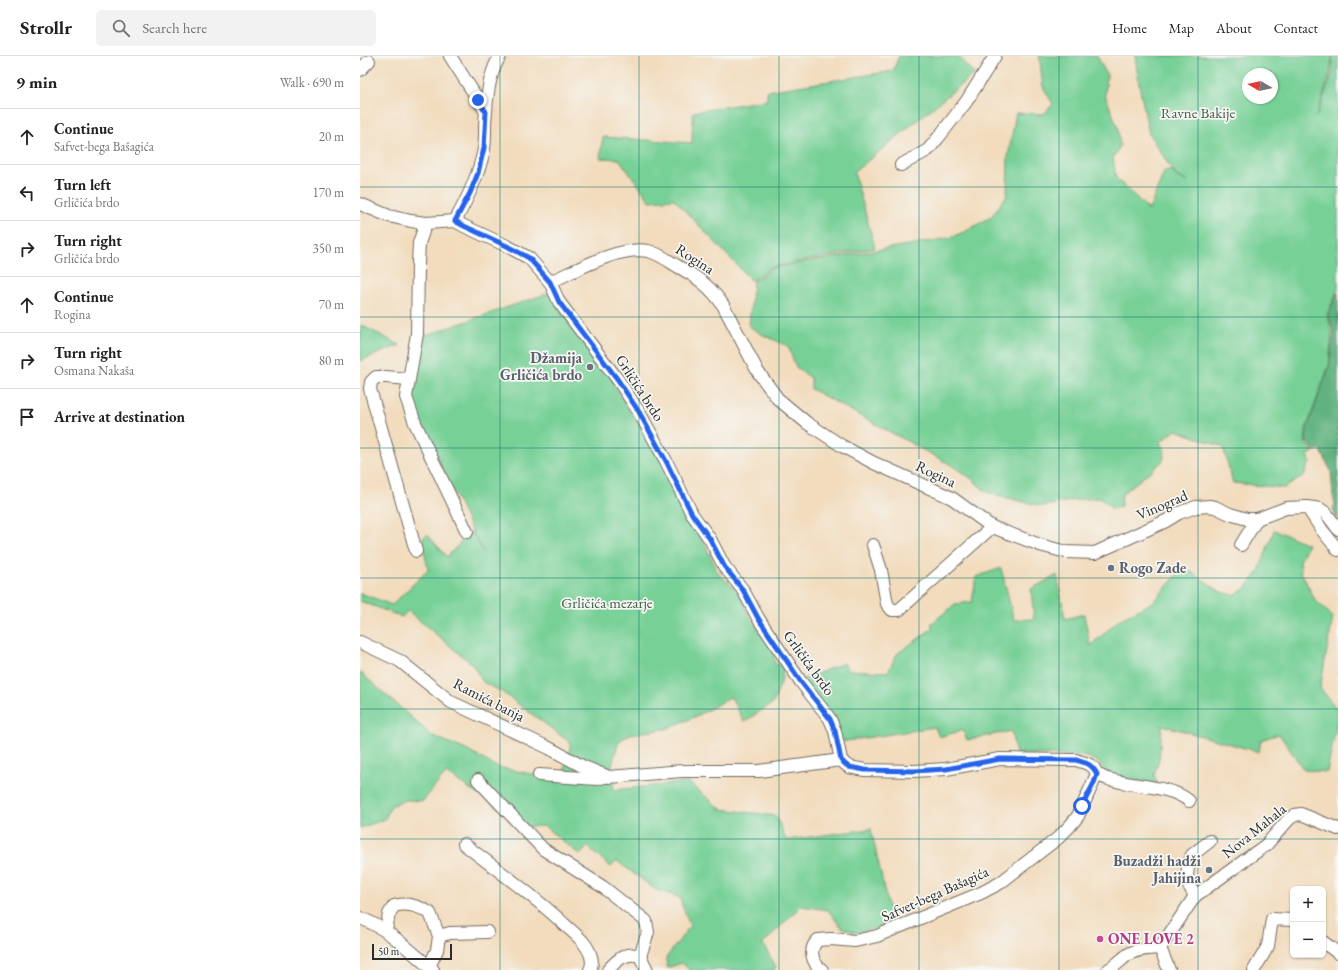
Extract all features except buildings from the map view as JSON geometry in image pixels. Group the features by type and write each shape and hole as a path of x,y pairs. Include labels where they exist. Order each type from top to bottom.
{"street":[{"path":"450,56 486,112"},
{"path":"455,221 470,193 478,173 484,148 486,112 491,76 500,56"},
{"path":"901,165 928,150 966,102 995,56"},
{"path":"360,70 369,61"},
{"path":"360,204 389,216 411,221 426,223 455,221 529,258 550,282"},
{"path":"426,223 419,243 417,334 406,397 415,424 467,532"},
{"name":"Rogina","path":"550,282 610,256 634,250 649,251 662,257 701,280 717,297 723,305 758,372 778,399 802,419 825,435 874,463 952,498 992,527 1040,545 1066,552 1081,553"},
{"name":"Grličića brdo","path":"550,282 559,302 618,380 639,412 666,461 692,514 710,539 724,566 743,590 758,618 801,682 830,719 835,731 841,760"},
{"path":"408,379 386,377 376,378 371,382 370,389 416,551"},
{"path":"1307,506 1320,509 1326,513 1338,528"},
{"path":"1307,506 1322,530 1338,550"},
{"name":"Vinograd","path":"1081,553 1095,553 1196,507 1215,507 1240,517 1257,519 1286,508 1307,506"},
{"path":"1241,545 1257,519"},
{"path":"873,545 881,570 887,604 892,610 899,610 992,527"},
{"name":"Ramića banja","path":"360,642 400,661 451,702 549,748 582,766 609,777"},
{"path":"841,760 849,767 893,771 946,769 1000,759 1076,760 1086,763 1093,767 1097,774 1112,780 1178,794 1189,801"},
{"name":"Ramića banja","path":"540,776 597,779 682,771 759,771 841,760"},
{"name":"Safvet-bega Bašagića","path":"822,970 819,968 811,954 813,946 818,940 831,939 855,941 877,936 982,893 1000,883 1058,838 1069,827 1078,816 1097,774"},
{"path":"478,780 543,849 603,887 646,921 648,932 640,956 647,970"},
{"name":"Nova Mahala","path":"1195,896 1266,845 1289,819 1295,815 1302,814 1338,829"},
{"path":"1108,970 1118,964 1126,956 1135,952 1160,948 1195,896 1188,884 1187,876 1192,855 1210,841"},
{"path":"464,844 534,898 584,943 592,957 592,967 590,970"},
{"path":"360,918 386,930 431,969 437,950 439,936 430,913 420,907 401,904 394,906 389,914 386,930"},
{"path":"1254,970 1268,946 1272,919 1290,920"},
{"path":"439,936 450,933 488,932"},
{"path":"1326,944 1338,953"},
{"path":"1160,948 1169,970"},
{"path":"608,970 615,961 625,956 633,954 640,956"}],"green space":[{"path":"899,56 958,56 974,74 854,172 875,248 771,267 752,281 674,199 650,201 619,159 600,158 603,137 692,143 693,112 767,100 767,91 893,71"},
{"name":"Ravne Bakije","path":"1039,56 1097,56 1107,75 1105,95 1118,128 1120,146 1113,158 1116,178 1149,210 1164,172 1171,170 1176,176 1149,134 1135,56 1332,56 1330,75 1316,117 1332,75 1333,56 1338,56 1338,290 1327,314 1332,332 1329,365 1306,429 1305,442 1314,452 1308,455 1310,461 1304,476 1284,488 1233,483 1223,447 1176,430 1160,442 1165,451 1163,461 1122,494 1121,506 1113,509 1100,498 1075,500 1043,506 1019,501 986,492 972,479 951,465 811,389 811,378 796,367 788,346 761,334 749,326 753,282 772,268 949,238 964,232 991,217 1007,195 1008,157 1016,113 1044,114 1053,104 1043,87"},
{"name":"Grličića mezarje","path":"549,293 613,381 621,397 655,450 686,517 706,546 718,573 738,591 750,617 773,652 775,664 784,666 781,683 773,703 744,722 731,697 697,716 666,729 630,734 619,741 611,768 614,790 688,782 721,809 776,816 786,840 871,829 892,924 856,933 841,927 828,910 801,906 763,944 776,967 774,970 689,970 682,963 667,968 666,958 690,926 679,897 656,890 617,861 611,867 588,847 580,855 544,826 527,827 446,773 423,801 406,800 391,806 385,819 360,828 360,672 431,735 466,750 497,767 532,774 564,774 571,743 502,692 483,682 472,664 408,611 402,617 360,601 360,593 392,605 428,570 422,539 427,534 447,557 471,531 484,553 470,527 411,402 424,336"},
{"path":"1338,293 1338,522 1333,509 1335,504 1331,471 1320,449 1315,451 1306,442 1307,429 1329,366 1334,332 1328,314"},
{"path":"361,325 400,345 360,361"},
{"path":"1274,530 1308,544 1300,561 1301,572 1315,600 1333,617 1320,688 1338,710 1338,717 1327,772 1304,770 1279,734 1261,740 1259,752 1162,725 1159,759 1154,775 1158,784 1119,778 1105,771 1098,762 1088,757 1016,754 1011,731 967,740 963,730 939,737 935,727 840,742 801,680 844,663 848,670 888,672 897,654 933,628 931,624 955,604 972,602 976,577 1001,568 1014,620 1034,619 1031,589 1057,575 1065,619 1084,614 1090,646 1119,620 1153,602 1184,567 1221,592 1234,595 1246,588 1258,573"}],"place":[{"name":"Džamija Grličića brdo","path":"590,367"},
{"name":"Rogo Zade","path":"1111,568"},
{"name":"Buzadži hadži Jahijina","path":"1209,870"},
{"name":"ONE LOVE 2","path":"1100,939"}],"route":[{"path":"478,100 486,112 484,148 478,173 464,206 455,221 529,258 550,282 559,302 618,380 639,412 666,461 692,514 710,539 724,566 743,590 758,618 801,682 826,712 835,731 841,760 849,767 865,770 914,771 946,769 1000,759 1076,760 1093,767 1097,774 1082,806"}]}
